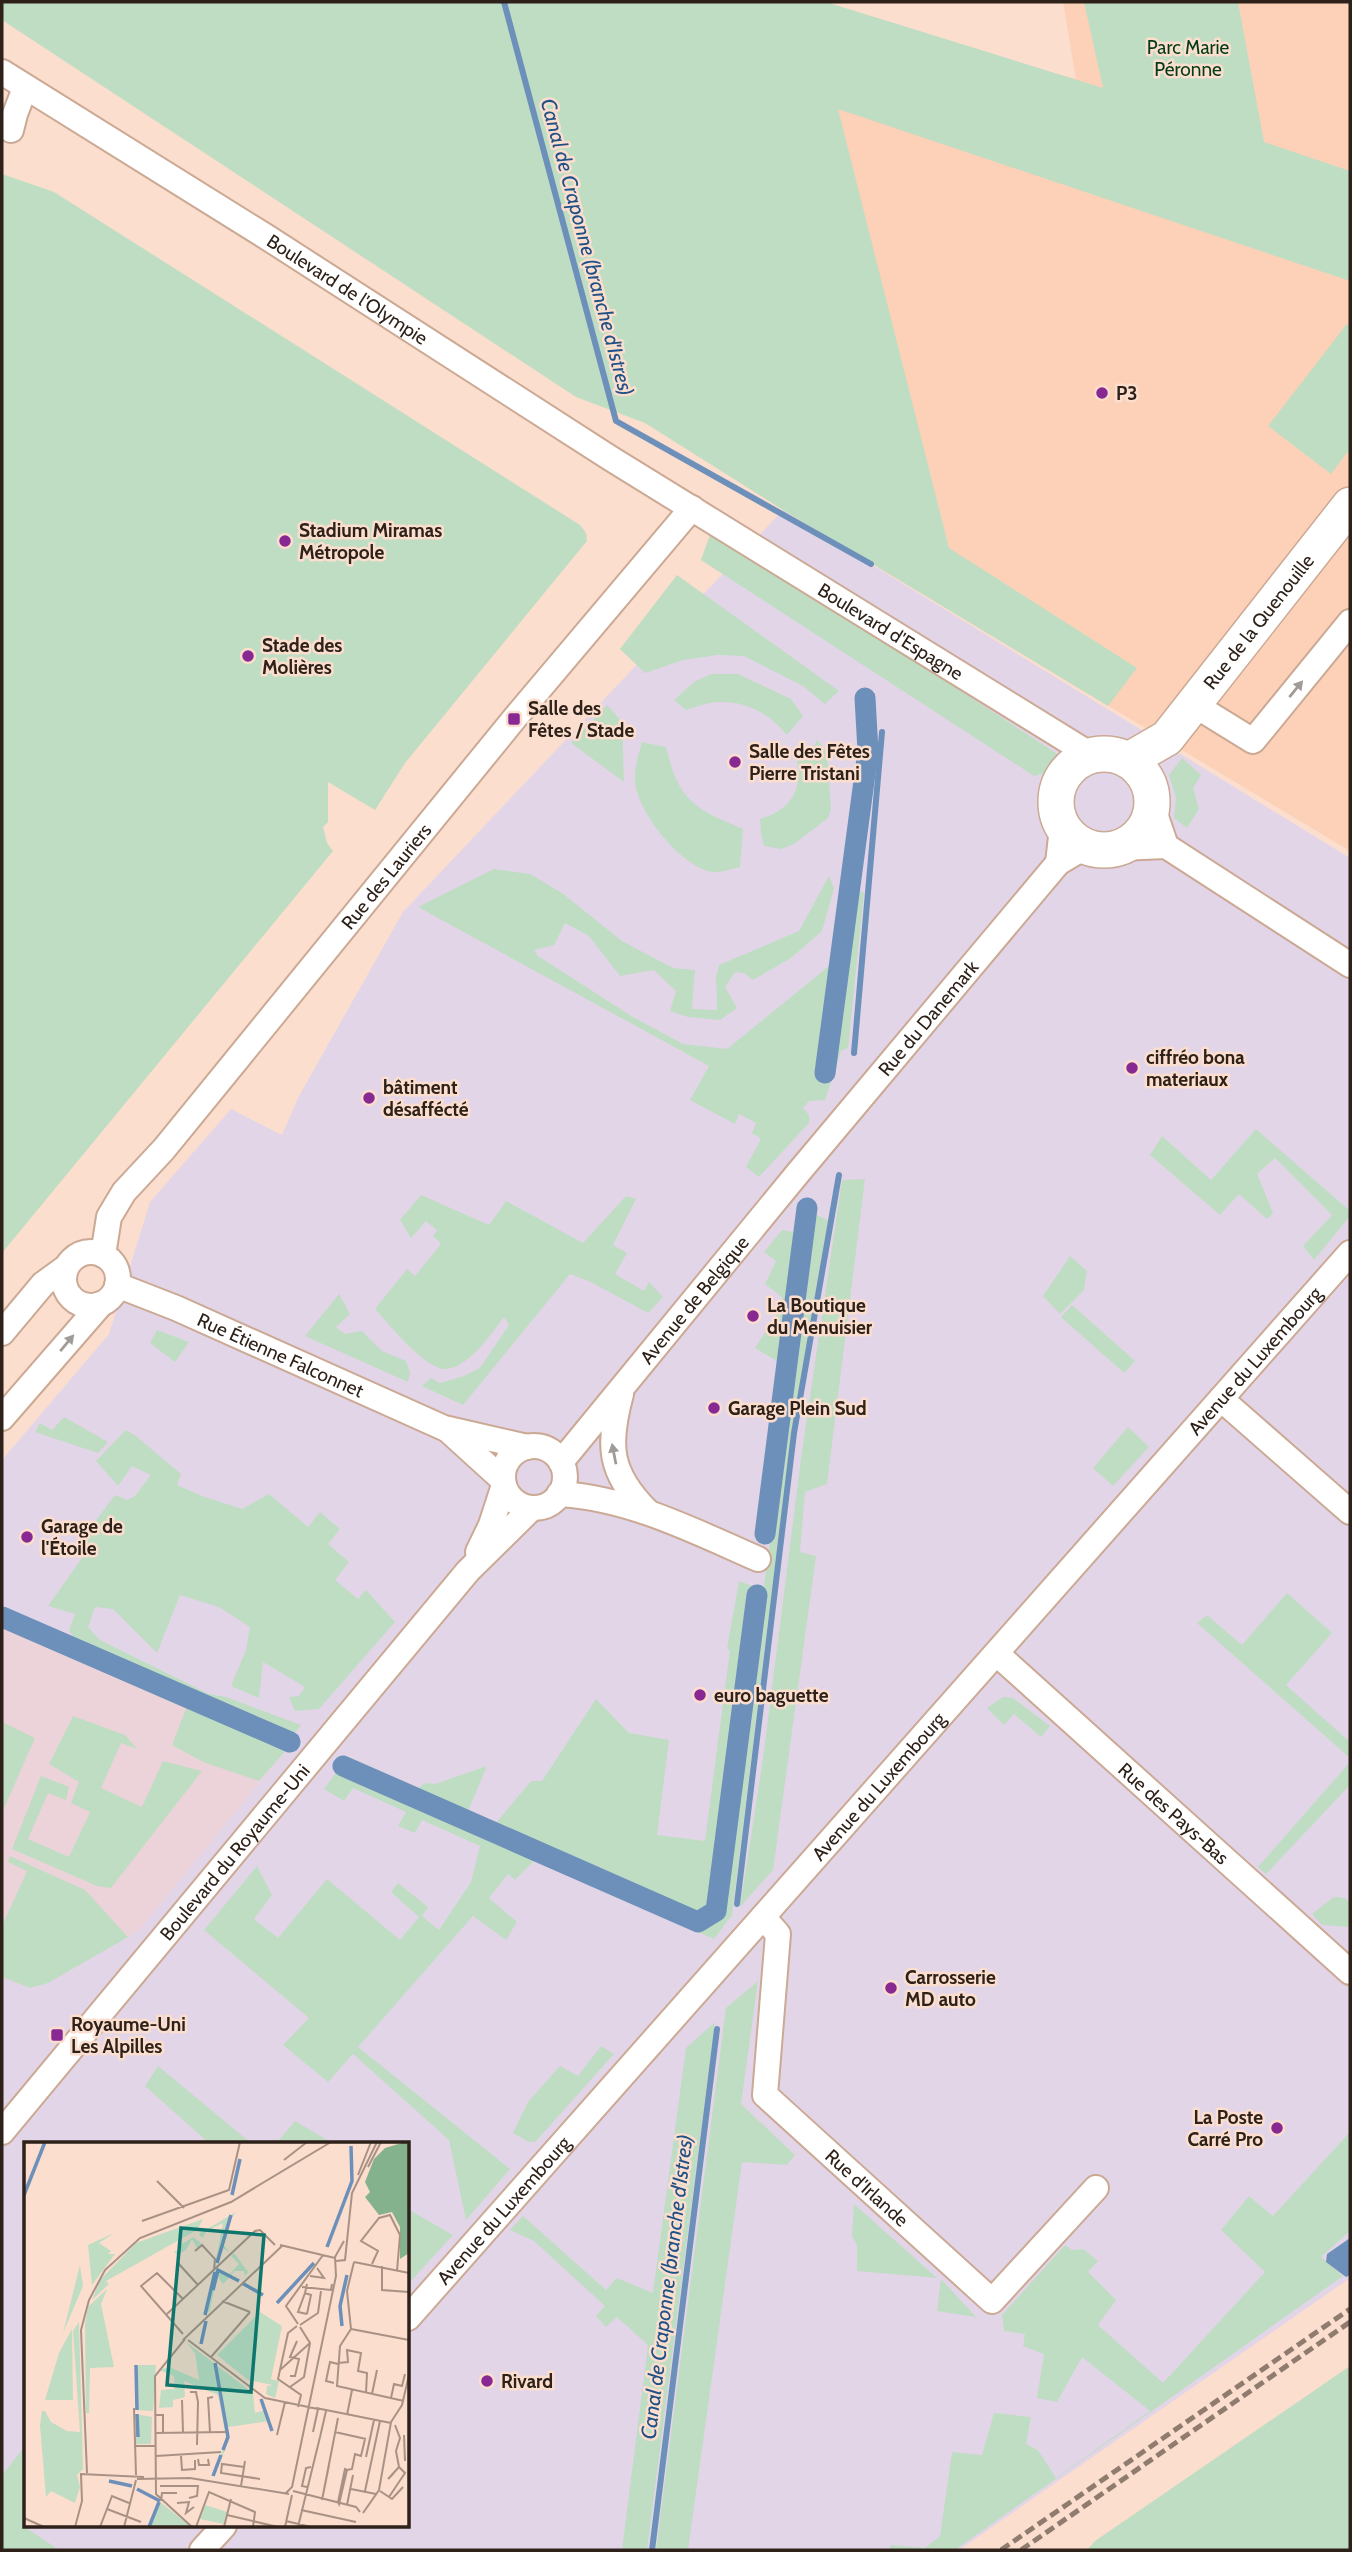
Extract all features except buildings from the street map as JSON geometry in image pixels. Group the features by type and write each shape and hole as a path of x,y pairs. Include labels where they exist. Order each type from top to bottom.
{"street":[{"name":"Boulevard de l'Olympie","path":"2,72 692,508"},
{"path":"11,130 26,88"},
{"name":"Boulevard d'Espagne","path":"692,508 1075,752"},
{"name":"Rue des Lauriers","path":"103,1255 109,1217 124,1192 164,1149 513,719 692,508"},
{"name":"Rue de la Quenouille","path":"1144,783 1167,738 1349,512"},
{"path":"1193,704 1253,741 1350,622"},
{"path":"1166,846 1144,783 1114,754 1075,752 1055,797 1056,813 1068,846 1100,851 1166,846 1350,965"},
{"path":"1120,848 1131,843 1143,831 1151,816 1144,783"},
{"name":"Rue du Danemark","path":"798,1173 1068,846"},
{"name":"Avenue de Belgique","path":"562,1465 590,1426 798,1173"},
{"path":"2,1333 43,1284 78,1255 95,1252 103,1255 115,1267 117,1285 108,1299 2,1418"},
{"name":"Avenue du Luxembourg","path":"410,2316 1350,1253"},
{"path":"65,1268 65,1286 69,1294 84,1305 101,1304"},
{"name":"Rue Étienne Falconnet","path":"117,1285 176,1308 444,1427 531,1447"},
{"path":"623,1386 613,1425 614,1456 629,1493 647,1511"},
{"path":"1221,1399 1350,1512"},
{"path":"531,1447 552,1452 562,1465 565,1476 559,1494 542,1506 532,1508 514,1500 503,1483 506,1463 511,1456 531,1447 590,1426"},
{"name":"Rue Étienne Falconnet","path":"444,1427 503,1483"},
{"path":"562,1465 647,1511 758,1559"},
{"name":"Boulevard du Royaume-Uni","path":"468,1571 491,1525 503,1483"},
{"path":"559,1494 605,1500 647,1511"},
{"name":"Boulevard du Royaume-Uni","path":"2,2132 468,1571 532,1508"},
{"name":"Rue des Pays-Bas","path":"997,1654 1350,1972"},
{"name":"Rue d'Irlande","path":"762,1917 778,1934 765,2095 992,2301 1096,2188"},
{"path":"202,2550 222,2528"}],"shaded area":[{"path":"533,2 794,2 1076,79 1063,2 1350,2 1350,851 783,510"},
{"path":"783,510 1350,858 1350,2278 959,2550 2,2550 2,1460 109,1334 150,1202 231,1109 282,1135 299,1096 403,912"},
{"path":"2,1618 290,1745 139,1930 48,1983 30,1988 2,1977"}],"green space":[{"name":"Parc Marie Péronne","path":"2,2 826,2 1103,88 1084,2 1238,2 1264,142 1350,171 1350,281 838,109 949,548 1137,668 1108,706 783,510 645,423 576,397 2,20"},
{"name":"Stade des Molières","path":"2,174 54,192 580,525 586,533 587,541 405,763 375,810 328,782 328,822 323,827 327,843 333,851 2,1253"},
{"path":"1350,323 1350,449 1331,474 1268,426"},
{"path":"712,529 1059,755 1050,772 1034,776 701,560"},
{"path":"677,575 839,691 825,704 803,686 744,656 718,655 683,660 645,673 620,649"},
{"path":"711,674 738,674 791,699 803,716 787,735 765,715 748,706 715,702 686,710 674,700 694,682"},
{"path":"607,705 622,722 624,782 571,743"},
{"path":"817,740 827,751 831,809 828,818 794,844 781,849 764,846 760,819 779,811 792,798 798,782 797,761 812,751"},
{"path":"642,742 666,747 676,780 700,808 743,829 740,867 716,872 701,868 675,849 652,822 637,793 635,780"},
{"path":"1182,758 1201,775 1193,788 1199,809 1187,828 1174,818 1176,798 1169,775"},
{"path":"494,869 530,874 562,893 622,941 673,968 695,970 692,1009 717,1010 716,977 719,965 799,931 829,876 834,888 822,931 791,958 753,980 744,973 735,972 725,987 737,1008 720,1020 688,1017 670,1011 676,991 654,970 620,976 589,936 565,923 554,945 534,950 538,956 633,1017 683,1044 727,1049 834,962 855,891 864,892 848,1048 841,1051 825,1100 809,1101 803,1108 809,1115 809,1123 759,1177 746,1167 761,1139 752,1133 756,1123 739,1114 735,1124 690,1100 709,1066 418,907"},
{"path":"1256,1129 1350,1211 1350,1216 1314,1260 1303,1246 1332,1215 1275,1158 1257,1174 1273,1213 1267,1219 1239,1194 1220,1215 1150,1155 1162,1136 1211,1180"},
{"path":"865,1179 827,1484 805,1492 800,1552 816,1556 773,1870 740,1907 763,1759 802,1451 842,1180"},
{"path":"421,1195 489,1225 506,1201 583,1243 626,1196 636,1199 613,1245 627,1253 615,1274 644,1291 649,1282 663,1297 648,1313 591,1282 570,1274 463,1405 422,1386 431,1378 440,1383 480,1368 509,1325 504,1317 470,1357 453,1368 444,1369 426,1361 375,1309 407,1269 415,1276 441,1244 433,1236 437,1230 426,1221 411,1238 400,1220"},
{"path":"814,1214 828,1220 791,1436 732,1915 714,1939 534,1861 515,1880 508,1874 489,1898 517,1922 506,1940 473,1916 358,2047 510,2169 466,2220 449,2140 353,2054 328,2082 283,2045 309,2018 204,1930 257,1866 272,1895 254,1919 278,1938 327,1879 400,1940 419,1917 391,1892 398,1883 428,1907 422,1916 439,1930 471,1882 480,1846 422,1820 415,1833 398,1826 406,1812 353,1788 344,1801 324,1789 340,1767 697,1924 701,1925 720,1913"},
{"path":"782,1230 800,1233 782,1364 755,1348 782,1306 782,1297 765,1284 776,1261 764,1252"},
{"path":"1070,1256 1087,1271 1084,1290 1060,1314 1043,1296"},
{"path":"339,1294 350,1314 336,1327 345,1334 362,1331 382,1351 406,1361 410,1373 408,1382 305,1336"},
{"path":"1072,1305 1135,1361 1124,1373 1061,1317"},
{"path":"157,1330 189,1342 175,1362 150,1343"},
{"path":"64,1417 108,1442 98,1453 35,1432 40,1423 52,1430"},
{"path":"1128,1427 1149,1447 1113,1486 1093,1468"},
{"path":"126,1430 181,1474 177,1485 202,1496 242,1509 269,1494 308,1527 320,1512 340,1529 328,1544 349,1562 335,1580 358,1599 366,1590 395,1622 319,1709 295,1711 289,1697 299,1696 305,1687 263,1662 259,1698 231,1686 246,1650 250,1627 219,1607 180,1595 157,1653 113,1609 95,1607 88,1627 100,1640 209,1694 226,1697 301,1725 292,1737 81,1645 69,1631 75,1614 48,1606 87,1551 80,1542 115,1495 127,1500 135,1496 151,1475 132,1466 118,1486 96,1461"},
{"path":"739,1581 755,1587 712,1908 697,1916 345,1762 348,1757 417,1789 425,1783 435,1784 487,1766 468,1811 496,1823 531,1781 542,1781 596,1699 629,1733 669,1740 657,1835 705,1841 730,1650 727,1649"},
{"path":"1287,1593 1332,1633 1286,1685 1350,1742 1350,1758 1197,1623 1207,1615 1242,1645"},
{"path":"1003,1697 1013,1698 1050,1726 1041,1737 1014,1714 1004,1725 987,1708"},
{"path":"189,1701 277,1739 289,1747 259,1781 203,1762 172,1745"},
{"path":"73,1716 125,1735 137,1749 121,1743 101,1788 142,1807 163,1761 202,1771 111,1888 97,1886 12,1849 41,1776 69,1787 66,1800 48,1793 28,1839 69,1857 90,1812 71,1803 79,1782 49,1764"},
{"path":"2,1722 35,1738 2,1813"},
{"path":"1350,1762 1350,1785 1266,1874 1258,1867"},
{"path":"10,1856 85,1890 128,1937 48,1983 30,1988 2,1977 2,1926 27,1871 8,1862"},
{"path":"1334,1897 1350,1902 1350,1927 1322,1925 1312,1914"},
{"path":"758,1981 741,2104 795,2155 787,2165 742,2162 688,2550 656,2550 726,2008"},
{"path":"715,2022 647,2550 622,2550 648,2345 617,2317 606,2327 596,2316 605,2306 534,2241 510,2230 523,2216 606,2290 617,2278 653,2293 686,2048"},
{"path":"601,2046 614,2054 535,2142 529,2142 513,2133 528,2102 560,2066 578,2076"},
{"path":"158,2066 250,2142 208,2142 145,2086"},
{"path":"295,2121 331,2142 278,2142"},
{"path":"1350,2132 1350,2231 1321,2257 1343,2276 955,2550 889,2550 891,2545 925,2548 940,2536 952,2452 982,2455 994,2413 1031,2417 1026,2444 1038,2450 1056,2478 1150,2411 1082,2357 1057,2402 1037,2398 1044,2354 1023,2346 1025,2334 1004,2331 1002,2315 1065,2245 1072,2250 1083,2249 1098,2261 1088,2272 1116,2300 1098,2325 1163,2383 1265,2272 1221,2230 1249,2196 1273,2216"},
{"path":"854,2204 937,2278 857,2271 857,2245 852,2236"},
{"path":"410,2212 453,2235 410,2282"},
{"path":"941,2279 976,2317 937,2311"},
{"path":"1350,2366 1350,2550 1087,2550 1095,2541"},
{"path":"24,2448 24,2528 59,2550 2,2550 2,2475"}],"water":[{"path":"1350,2238 1350,2275 1346,2277 1326,2262 1327,2254"}],"waterway":[{"name":"Canal de Craponne (branche d'Istres)","path":"504,2 616,421 871,564"},
{"path":"825,1073 868,751 865,698"},
{"name":"Canal de Craponne (branche d'Istres)","path":"854,1053 882,732"},
{"name":"Canal de Craponne (branche d'Istres)","path":"737,1904 794,1433 839,1175"},
{"path":"765,1534 807,1208"},
{"path":"343,1766 698,1922 716,1911 757,1595"},
{"path":"2,1617 290,1742"},
{"name":"Canal de Craponne (branche d'Istres)","path":"652,2550 717,2029"}],"railway":[{"path":"1001,2550 1350,2309"},
{"path":"1021,2550 1350,2322"}],"place":[{"name":"P3","path":"1102,393"},
{"name":"Stadium Miramas Métropole","path":"285,541"},
{"name":"Stade des Molières","path":"248,656"},
{"name":"Salle des Fêtes / Stade","path":"514,719"},
{"name":"Salle des Fêtes Pierre Tristani","path":"735,762"},
{"name":"ciffréo bona materiaux","path":"1132,1068"},
{"name":"bâtiment désaffécté","path":"369,1098"},
{"name":"La Boutique du Menuisier","path":"753,1316"},
{"name":"Garage Plein Sud","path":"714,1408"},
{"name":"Garage de l'Étoile","path":"27,1537"},
{"name":"euro baguette","path":"700,1695"},
{"name":"Carrosserie MD auto","path":"891,1988"},
{"name":"Royaume-Uni Les Alpilles","path":"57,2035"},
{"name":"La Poste Carré Pro","path":"1277,2128"},
{"name":"Rivard","path":"487,2381"}]}
